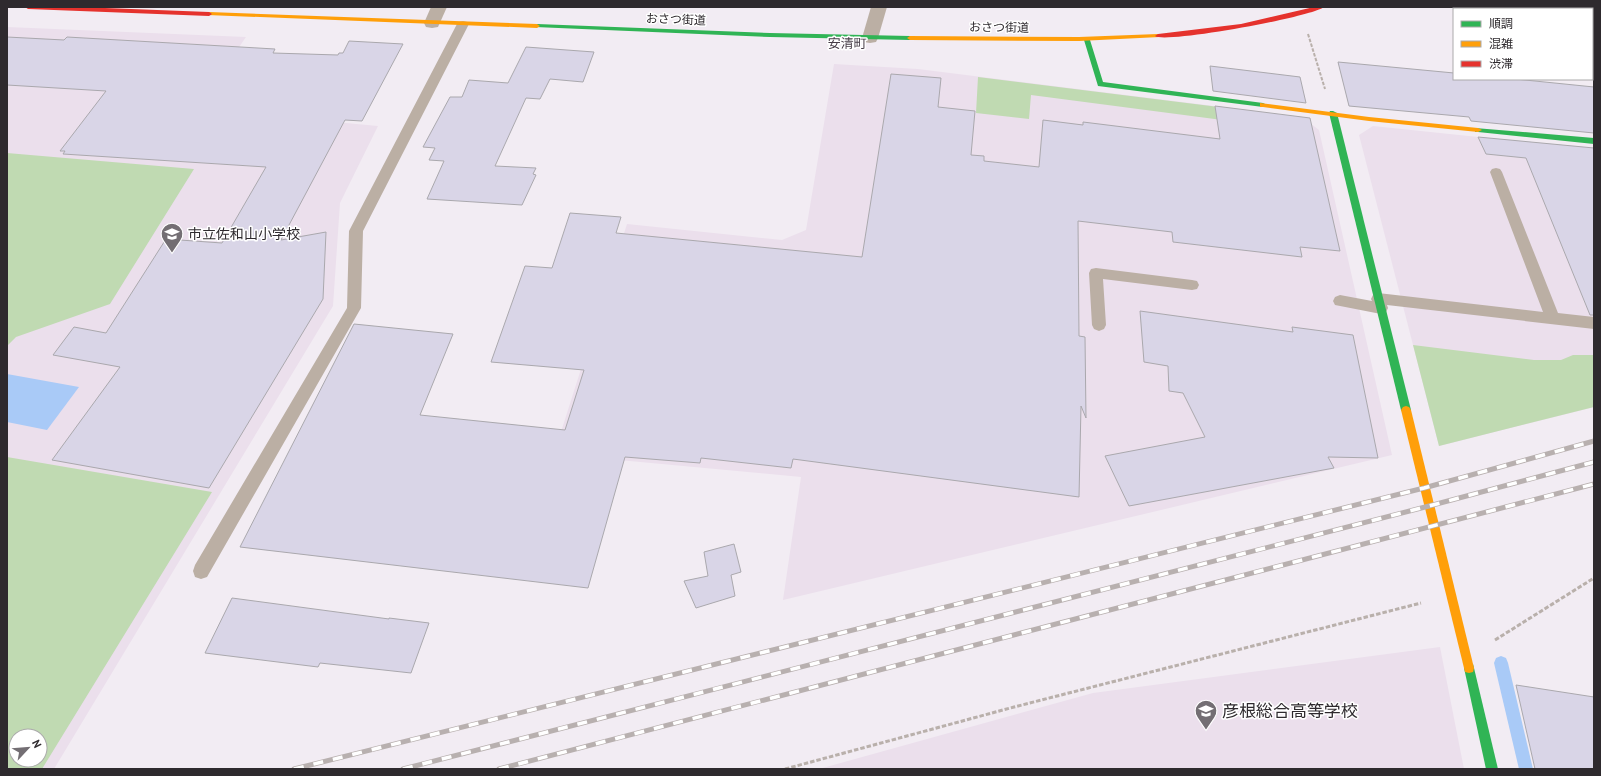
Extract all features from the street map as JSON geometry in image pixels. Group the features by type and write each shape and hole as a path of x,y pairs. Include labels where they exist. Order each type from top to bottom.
{"street":[{"name":"おさつ街道","path":"28,7 177,10 432,23 870,38 1087,40 1200,32 1253,24 1321,7"},
{"path":"432,23 439,7"},
{"path":"870,38 879,7"},
{"path":"1087,40 1100,84 1333,114 1594,141"},
{"path":"1333,114 1452,595 1492,769"}],"lane":[{"path":"201,571 354,308 356,231 463,24"},
{"path":"1496,172 1553,318"},
{"path":"1098,325 1096,273 1192,285"},
{"path":"1340,301 1379,303 1450,300 1553,318 1594,323"}],"path":[{"path":"1307,30 1333,114"},
{"path":"1462,641 1489,644 1594,578"},
{"path":"785,769 1014,707 1452,595"}],"shaded area":[{"name":"市立佐和山小学校","path":"7,27 246,37 196,109 378,126 340,203 333,306 54,769 7,769"},
{"path":"834,64 918,69 1302,117 1319,130 1392,455 783,600 801,477 554,454 627,224 782,240 806,230"},
{"path":"1373,126 1594,149 1594,407 1439,446 1359,135"},
{"name":"彦根総合高等学校","path":"1440,647 1464,769 819,769 1093,693"}],"green space":[{"path":"978,77 1235,109 1230,121 1031,95 1029,119 976,113"},
{"path":"7,153 194,169 110,304 16,337 7,346"},
{"path":"1413,345 1534,360 1561,360 1573,355 1594,355 1594,407 1439,446"},
{"path":"7,457 212,492 48,759 48,728 8,728 8,768 42,769 7,769"}],"water":[{"path":"7,374 79,387 47,430 7,422"}],"building":[{"path":"7,37 64,40 67,37 275,49 273,53 338,55 339,53 343,53 349,41 403,44 362,121 345,120 281,240 326,232 323,299 209,488 52,460 120,367 53,355 74,327 106,333 166,239 222,243 266,167 63,154 65,151 60,151 106,91 7,85"},
{"path":"526,47 594,52 583,82 550,79 540,99 526,98 495,166 536,168 533,174 536,175 522,205 427,199 444,161 429,160 435,148 423,147 450,97 462,97 469,80 508,83"},
{"path":"1338,62 1453,73 1453,80 1525,80 1594,87 1594,133 1471,121 1469,117 1349,106"},
{"path":"1210,66 1300,77 1306,103 1213,91"},
{"path":"891,74 941,78 938,107 975,111 971,155 984,156 984,161 1039,167 1043,120 1083,125 1083,122 1220,139 1215,106 1310,118 1340,251 1300,247 1302,257 1173,242 1172,232 1078,221 1079,336 1085,337 1086,418 1081,406 1079,497 793,459 791,468 701,458 700,463 625,457 588,588 240,547 354,324 453,334 420,415 565,430 584,370 491,362 525,266 552,268 570,213 621,217 616,233 862,257"},
{"path":"1478,137 1594,148 1594,315 1590,315 1526,158 1486,154"},
{"path":"1140,311 1293,332 1292,327 1353,335 1378,458 1328,457 1334,468 1129,506 1105,456 1205,437 1183,393 1169,391 1168,366 1144,362"},
{"path":"734,544 741,572 731,575 735,596 696,608 684,581 708,576 704,552"},
{"path":"232,598 429,623 411,673 320,663 318,667 205,653"},
{"path":"1516,685 1594,697 1594,769 1535,769"}],"waterway":[{"path":"1501,663 1526,769"}],"railway":[{"path":"294,769 1424,488 1594,441"},
{"path":"403,769 1429,506 1594,462"},
{"path":"499,769 1594,484"}],"traffic: fast":[{"path":"537,26 770,35 910,38"},
{"path":"1087,40 1100,84 1263,105"},
{"path":"1333,113 1406,410"},
{"path":"1478,130 1594,141"},
{"path":"1469,668 1492,769"}],"traffic: slow":[{"path":"209,14 537,26"},
{"path":"910,38 1079,39 1158,36"},
{"path":"1263,105 1369,119 1478,130"},
{"path":"1406,410 1469,668"}],"traffic: jam":[{"path":"28,7 209,14"},
{"path":"1158,36 1241,26 1321,7"}],"place":[{"name":"市立佐和山小学校","path":"172,254"},
{"name":"彦根総合高等学校","path":"1206,730"}],"district":[{"name":"安清町","path":"847,43"}]}
